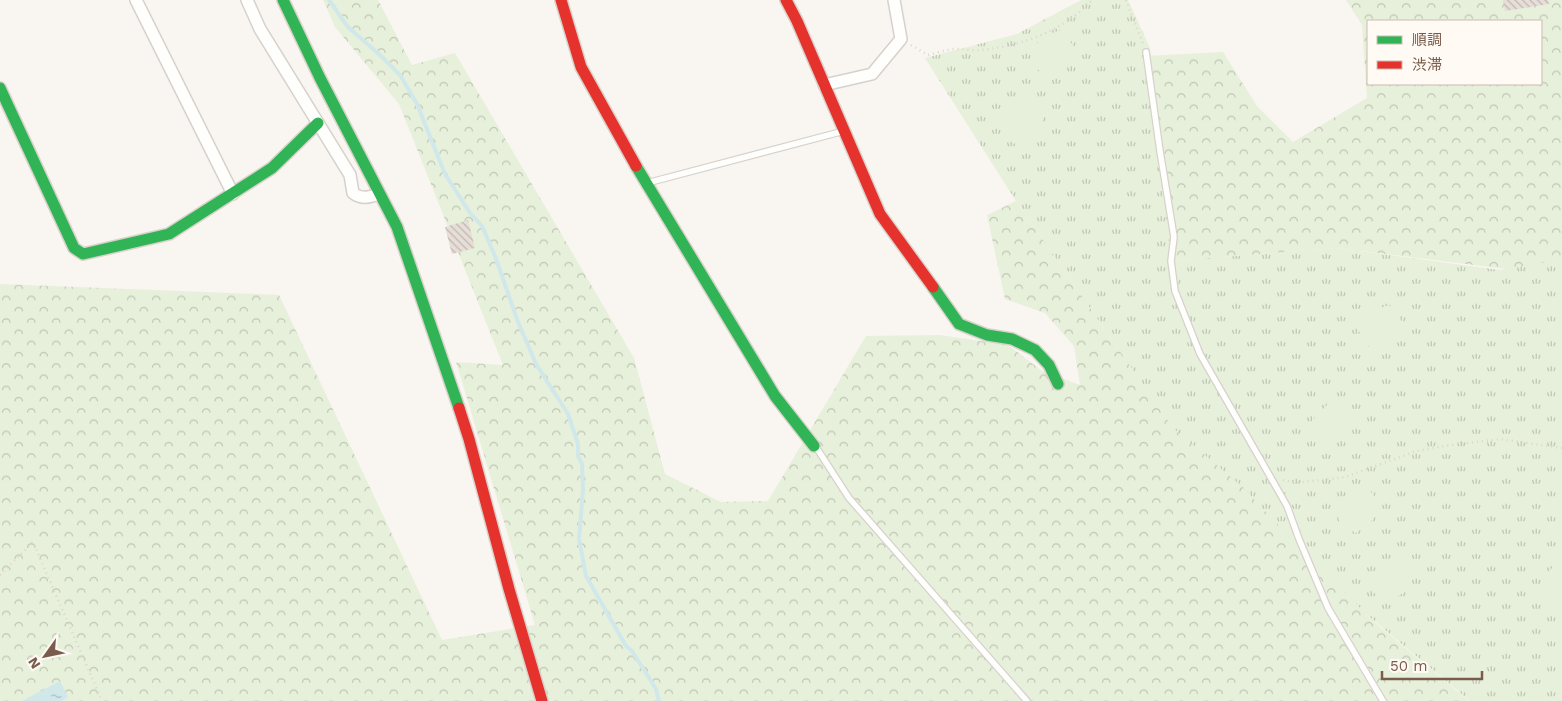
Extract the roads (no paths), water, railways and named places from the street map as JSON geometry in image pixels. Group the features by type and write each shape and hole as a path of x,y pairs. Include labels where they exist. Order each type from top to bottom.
{"street":[{"path":"136,0 233,194"},
{"path":"247,0 260,29 350,175 353,193 358,197 364,198 379,194"},
{"path":"283,0 320,78 396,227 469,439 509,589 542,701"},
{"path":"561,0 581,67 645,183 775,396 814,446"},
{"path":"786,0 797,21 880,214 959,324 988,335 1012,339 1035,350 1050,365 1058,384"},
{"path":"824,86 872,74 901,39 894,0"},
{"path":"0,88 74,248 83,254 169,234 272,168 318,123"}],"lane":[{"path":"1146,52 1174,236 1171,261 1176,291 1200,354 1286,506 1328,608 1383,701"},
{"path":"645,183 844,131"},
{"path":"814,446 849,498 1027,701"}],"water":[{"path":"60,681 68,697 62,701 22,701"}],"waterway":[{"path":"329,0 348,27 400,75 417,104 445,174 470,213 482,226 536,364 568,414 578,444 578,456 582,464 583,490 579,539 586,576 626,646 632,651 656,689 659,701"}]}
